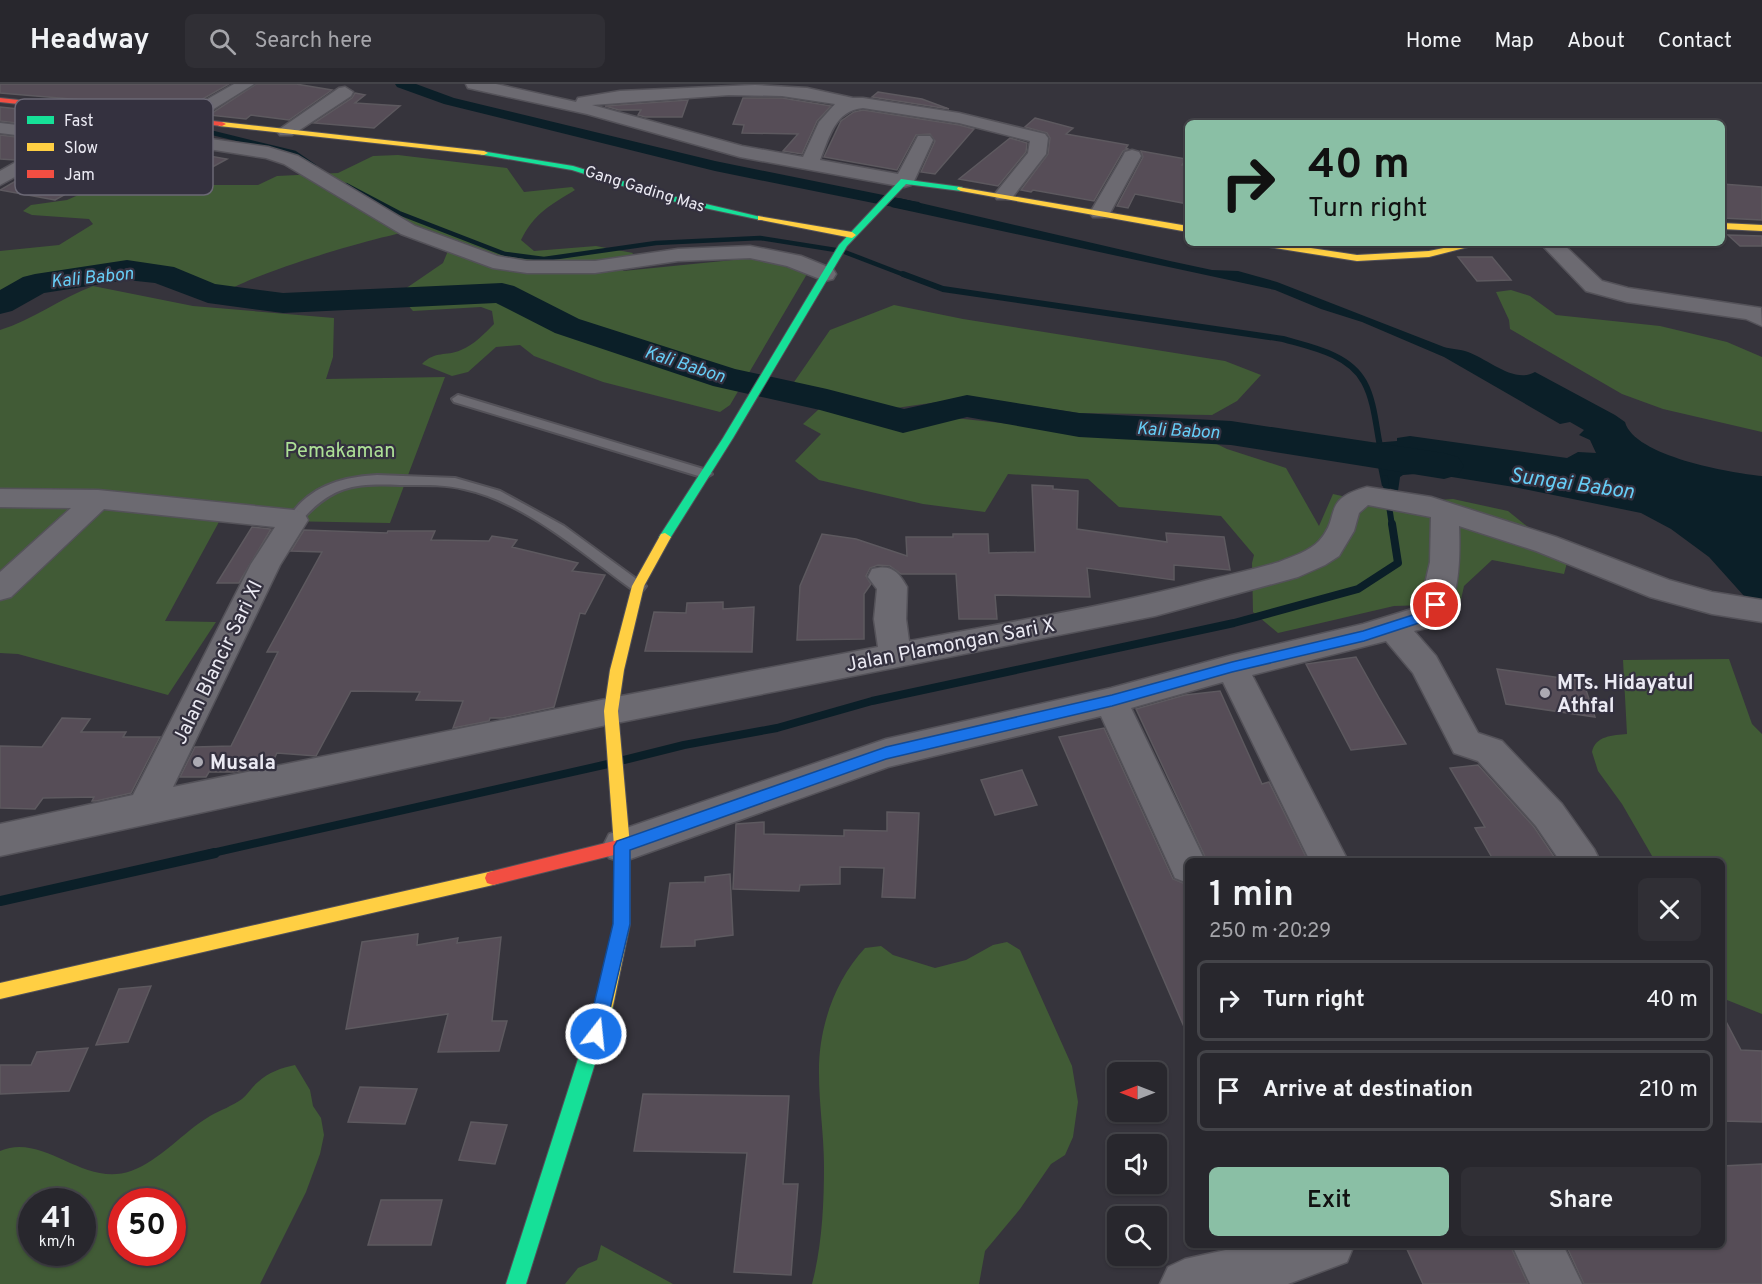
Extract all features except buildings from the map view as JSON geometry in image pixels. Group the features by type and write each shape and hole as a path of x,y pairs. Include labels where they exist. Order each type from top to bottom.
{"main road":[{"name":"Gang Gading Mas","path":"213,124 502,156 574,167 670,198 851,236"},
{"path":"516,1284 602,1013 622,924 621,831 612,722 617,670 638,586 664,538 728,438 827,270 851,236 900,185 1005,195 1185,228"},
{"path":"1725,226 1762,228"},
{"path":"1279,246 1320,254 1369,258 1429,254 1466,246"},
{"path":"0,991 366,909 621,831"}],"street":[{"path":"213,103 246,84"},
{"path":"484,85 570,105 740,151 900,185 924,140"},
{"path":"570,105 620,96 748,90 827,94 850,103 959,118 1039,138 1037,154 1005,195"},
{"path":"286,131 345,92"},
{"path":"809,164 835,110 850,103"},
{"path":"0,128 15,130"},
{"path":"213,145 257,151 291,160 334,188 408,230 493,262 527,267 595,267 678,255 750,252 827,270"},
{"path":"1100,213 1132,156"},
{"path":"1553,246 1594,286 1628,296 1753,313 1762,319"},
{"name":"Jalan Plamongan Sari X","path":"0,840 145,808 612,722 895,654 1155,604 1287,570 1316,558 1329,549 1340,531 1346,511 1357,499 1367,496 1407,500 1444,513"},
{"path":"0,498 98,499 294,520"},
{"path":"0,589 98,499"},
{"path":"621,831 886,753 1112,701 1426,616 1436,605 1445,562 1444,513 1546,544 1661,589 1712,603 1762,611"},
{"name":"Jalan Blancir Sari XI","path":"145,808 266,564 294,520"},
{"path":"883,577 892,587 890,619 895,654"},
{"path":"1392,627 1425,665 1466,743 1490,751 1549,815 1579,858"},
{"path":"1232,667 1328,858"},
{"path":"1112,701 1185,859"},
{"path":"1185,1284 1284,1261 1321,1248"},
{"path":"1538,1248 1557,1284"}],"lane":[{"path":"458,399 705,474"},
{"path":"294,520 309,500 341,483 451,482 475,486 508,500 538,517 638,586"}],"green space":[{"path":"398,155 507,168 524,192 572,187 575,190 537,216 526,231 521,240 534,251 596,246 633,253 623,271 743,259 765,260 807,274 730,405 720,412 603,382 534,356 520,345 496,347 468,372 452,376 422,364 436,355 466,348 494,324 492,311 481,307 413,311 406,303 405,289 443,263 452,241 427,230 388,236 323,254 259,276 226,293 210,289 166,270 127,266 81,270 58,275 16,288 0,297 0,251 59,245 93,224 89,219 32,215 23,211 31,205 67,200 78,195 213,195 213,185 258,185 277,176 338,173 373,156"},
{"name":"Pemakaman","path":"93,286 193,306 334,318 333,357 326,379 445,377 390,523 220,520 165,621 216,622 168,695 18,654 0,653 0,330 24,321"},
{"path":"1511,290 1530,296 1556,315 1660,326 1727,342 1762,357 1762,432 1663,409 1622,394 1510,329 1509,320 1496,292"},
{"path":"894,305 963,319 1225,361 1261,375 1237,401 1212,415 1079,413 972,397 896,408 792,385 830,330"},
{"path":"820,408 905,429 945,417 1078,431 1194,433 1227,449 1286,468 1319,526 1333,494 1378,504 1453,499 1508,511 1568,559 1564,574 1492,560 1464,586 1460,604 1394,606 1278,633 1253,612 1252,563 1254,555 1221,516 1119,507 1088,479 1008,474 985,512 923,504 819,480 795,461 821,434 803,424"},
{"path":"1729,659 1752,724 1762,734 1762,1014 1725,999 1725,858 1653,858 1622,804 1598,771 1592,752 1597,743 1611,736 1627,734 1623,660"},
{"path":"1007,942 1020,950 1072,1066 1078,1102 1073,1137 1065,1155 1051,1164 1020,1209 985,1251 979,1284 812,1284 820,1240 824,1196 819,1057 830,1007 845,975 865,948 881,946 893,955 935,968 966,960 993,945"},
{"path":"295,1065 310,1090 313,1106 321,1118 324,1135 320,1154 306,1192 260,1284 0,1284 0,1151 16,1147 32,1148 96,1172 113,1174 131,1171 152,1160 210,1116 242,1099 256,1084 275,1071"},
{"path":"601,1245 673,1284 565,1284 578,1268 597,1260"}],"water":[{"name":"Sungai Babon","path":"899,198 1170,261 1212,270 1238,271 1277,282 1444,347 1476,355 1510,373 1527,375 1535,372 1615,415 1625,422 1632,434 1664,453 1707,467 1762,476 1762,600 1744,596 1709,557 1671,529 1641,513 1514,487 1427,473 1403,475 1400,477 1398,491 1382,486 1373,443 1397,441 1397,438 1410,436 1567,458 1578,452 1596,453 1590,440 1579,435 1584,430 1570,422 1560,424 1444,357 1362,322 1321,309 1275,290 891,207"},
{"path":"123,267 165,270 196,282 189,288 168,278 149,274 105,275 59,285 0,308 0,297 43,278"}],"waterway":[{"path":"402,84 449,101 715,166 913,206"},
{"path":"213,133 295,153 314,166"},
{"path":"346,185 399,213 505,254 544,259 656,243 760,238 842,251 907,276"},
{"name":"Kali Babon","path":"0,304 35,284 127,270 162,274 208,293 283,303 502,293 567,326 726,378 827,400 903,421 967,406 1079,425 1231,433 1444,466"},
{"path":"903,274 943,289 1283,339 1328,353 1349,365 1364,382 1373,407 1381,451"},
{"path":"1385,478 1392,526"},
{"path":"624,760 684,745 777,728 872,701 1234,623 1358,589 1398,563 1392,524"},
{"path":"208,854 608,764"},
{"path":"0,901 215,853"}],"traffic: fast":[{"path":"484,153 573,168 670,198 761,218"},
{"path":"665,537 728,438 843,245 904,181 961,189"},
{"path":"516,1284 604,1006"}],"traffic: slow":[{"path":"222,124 484,153"},
{"path":"961,189 1185,228"},
{"path":"761,218 852,235"},
{"path":"1725,226 1762,228"},
{"path":"1281,246 1357,258 1429,254 1466,246"},
{"path":"604,1006 622,924 622,846 611,711 617,670 638,586 665,537"},
{"path":"0,991 493,878"}],"traffic: jam":[{"path":"0,100 15,102"},
{"path":"213,123 222,124"},
{"path":"493,878 622,846"}],"place":[{"name":"MTs. Hidayatul Athfal","path":"1545,693"},
{"name":"Musala","path":"198,762"}],"route":[{"path":"596,1034 622,924 622,846 886,753 1112,701 1232,667 1364,636 1426,616 1436,605"}]}
